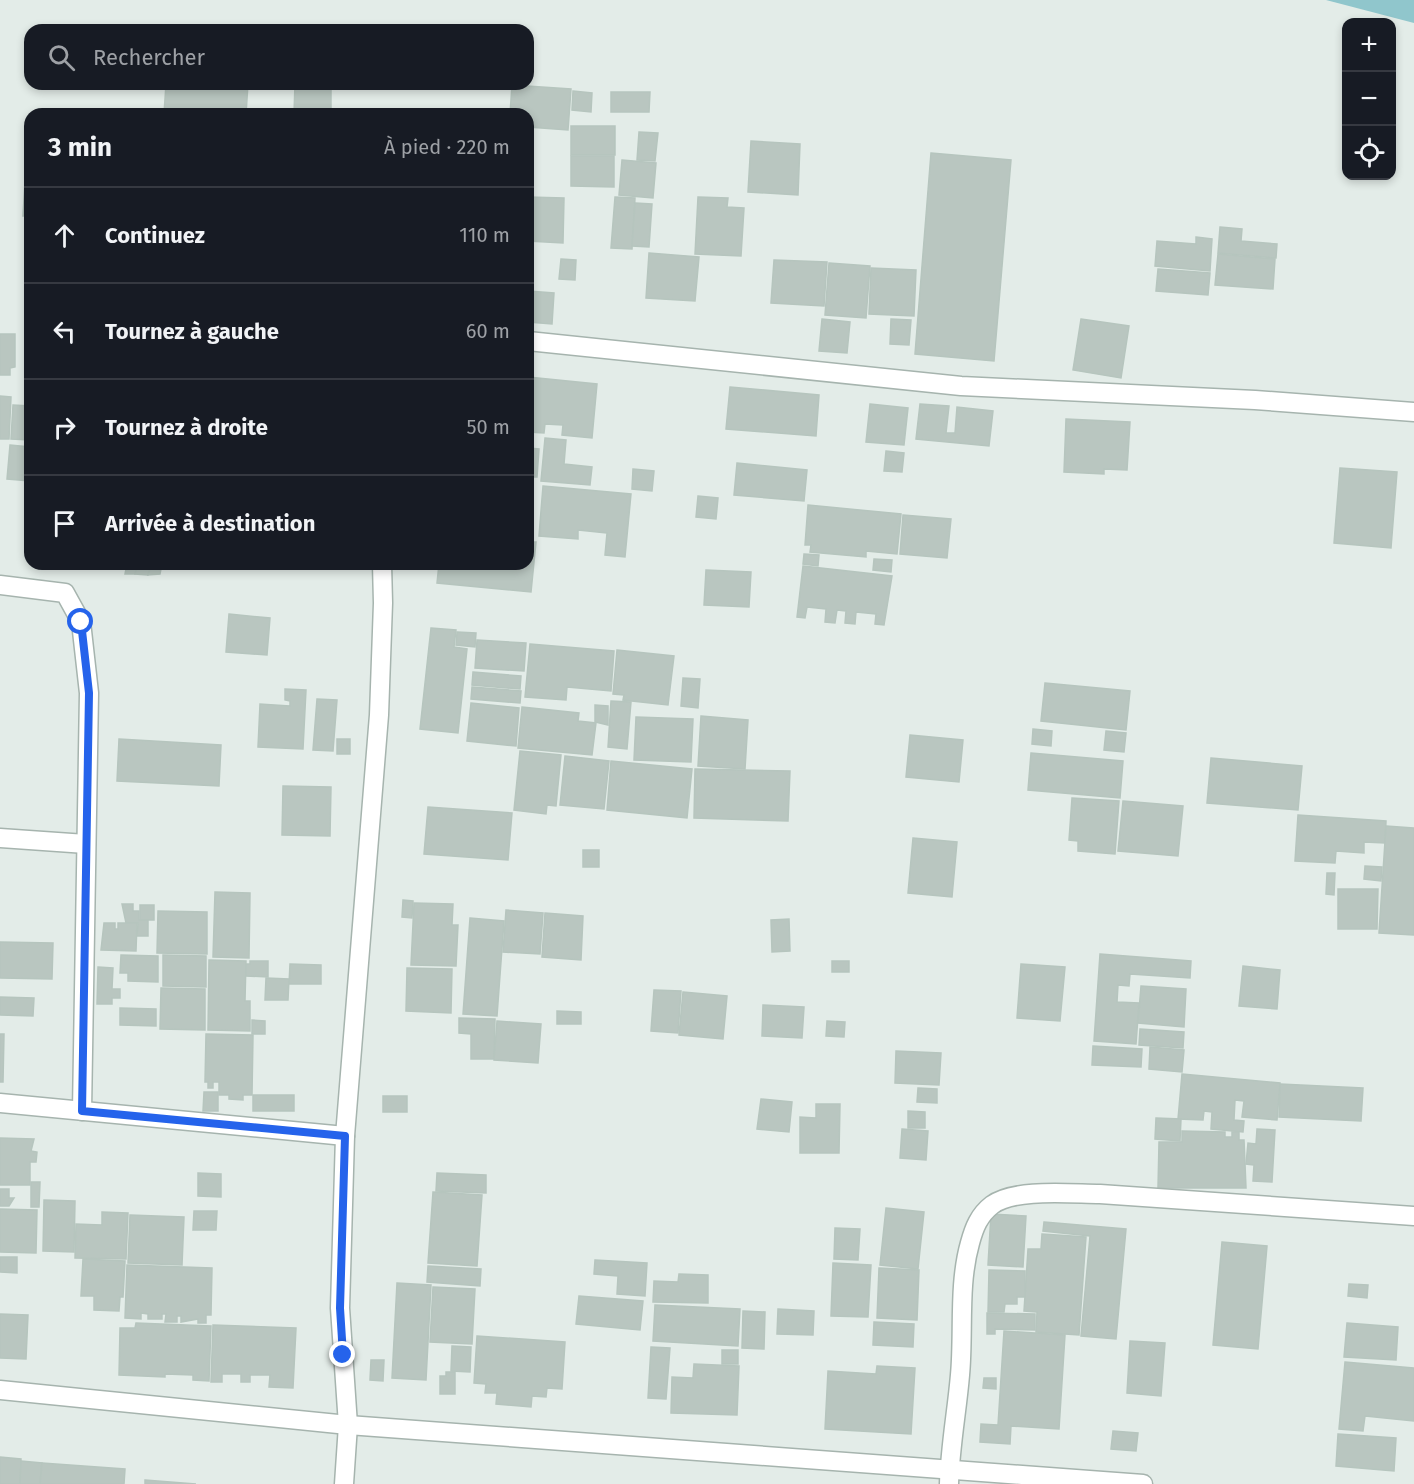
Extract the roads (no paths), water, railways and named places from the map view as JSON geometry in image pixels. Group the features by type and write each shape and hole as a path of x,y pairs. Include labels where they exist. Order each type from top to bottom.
{"street":[{"path":"534,342 961,386 1255,400 1414,412"},
{"path":"344,1484 348,1425 340,1308 345,1136 379,715 382,570"},
{"path":"0,585 65,594 81,622 89,693 82,1111"},
{"path":"0,838 86,844"},
{"path":"0,1103 345,1136"},
{"path":"949,1477 960,1375 964,1288 969,1246 977,1220 993,1204 1018,1196 1048,1193 1100,1194 1414,1216"},
{"path":"0,1390 348,1425 949,1477 1143,1484"}],"water":[{"path":"1326,0 1414,0 1414,23"}]}
